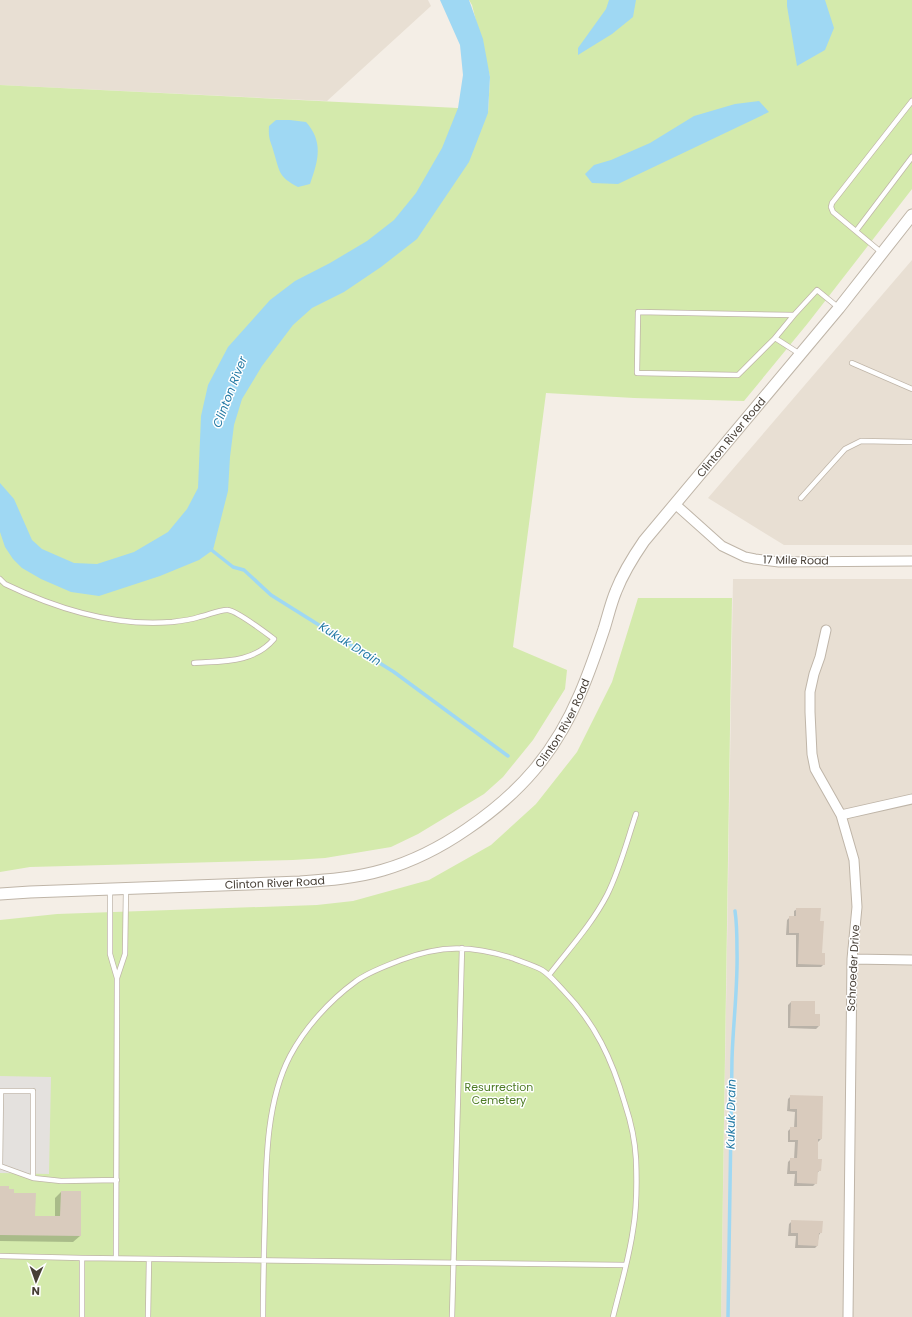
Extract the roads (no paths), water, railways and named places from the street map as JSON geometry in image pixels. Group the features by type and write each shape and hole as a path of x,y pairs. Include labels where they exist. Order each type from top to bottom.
{"street":[{"name":"Clinton River Road","path":"0,894 300,882 343,878 362,875 400,865 428,853 448,842 479,821 500,805 522,785 552,747 565,726 580,694 616,591 629,563 644,541 839,308 912,215"},
{"name":"17 Mile Road","path":"675,504 722,546 745,557 780,562 912,561"},
{"name":"Schroeder Drive","path":"826,630 810,692 812,754 816,769 842,815 854,860 857,907 852,959 848,1317"},
{"path":"842,815 912,799"},
{"path":"852,959 912,960"}],"lane":[{"path":"882,252 834,212 831,207 832,202 912,102"},
{"path":"856,231 912,157"},
{"path":"794,315 638,312 637,373 738,375 775,338 817,290 839,308"},
{"path":"775,338 800,354"},
{"path":"852,363 912,389"},
{"path":"801,498 845,449 862,441 912,442"},
{"path":"0,579 5,584 57,606 88,615 126,621 142,623 182,621 228,610 237,614 274,639 269,646 244,659 227,662 194,663"},
{"path":"549,975 592,919 606,896 618,869 636,814"},
{"path":"116,1258 117,978 124,954 126,889"},
{"path":"110,890 110,954 117,978"},
{"path":"452,1317 462,948"},
{"path":"263,1317 266,1171 270,1129 277,1090 290,1057 308,1028 331,1003 356,981 384,967 415,955 434,950 462,948 476,949 504,956 542,970 549,975 576,1003 592,1025 608,1053 620,1085 630,1120 636,1156 637,1194 634,1229 613,1317"},
{"path":"33,1178 33,1091 0,1091 0,1165 33,1178 61,1181 117,1180"},
{"path":"0,1256 626,1265"},
{"path":"82,1258 82,1317"},
{"path":"148,1317 149,1259"}],"water":[{"name":"Clinton River","path":"440,0 469,0 483,39 490,77 488,113 469,162 417,239 381,267 344,292 312,308 293,325 262,366 242,399 234,425 228,491 213,550 199,560 160,576 99,596 71,592 41,579 22,568 13,559 5,547 0,532 0,483 14,499 32,540 42,549 74,563 97,564 134,552 168,532 187,509 198,488 201,416 208,385 228,347 270,300 295,281 330,263 367,241 394,220 416,193 442,148 458,108 463,75 460,45"},
{"path":"609,0 636,0 633,17 612,34 578,55 578,48 606,9"},
{"path":"787,0 825,0 834,28 825,50 797,66 787,6"},
{"path":"759,101 769,112 618,184 592,183 585,174 594,165 611,160 650,143 694,116 735,104"},
{"path":"276,120 306,122 312,129 318,152 310,184 298,187 281,174 269,134 269,126"}],"waterway":[{"name":"Kukuk Drain","path":"209,548 233,567 244,570 271,595 394,672 508,756"},
{"name":"Kukuk Drain","path":"728,1317 732,1059 737,964 737,931 735,911"}],"park label":[{"name":"Resurrection Cemetery","path":"499,1093"}]}
